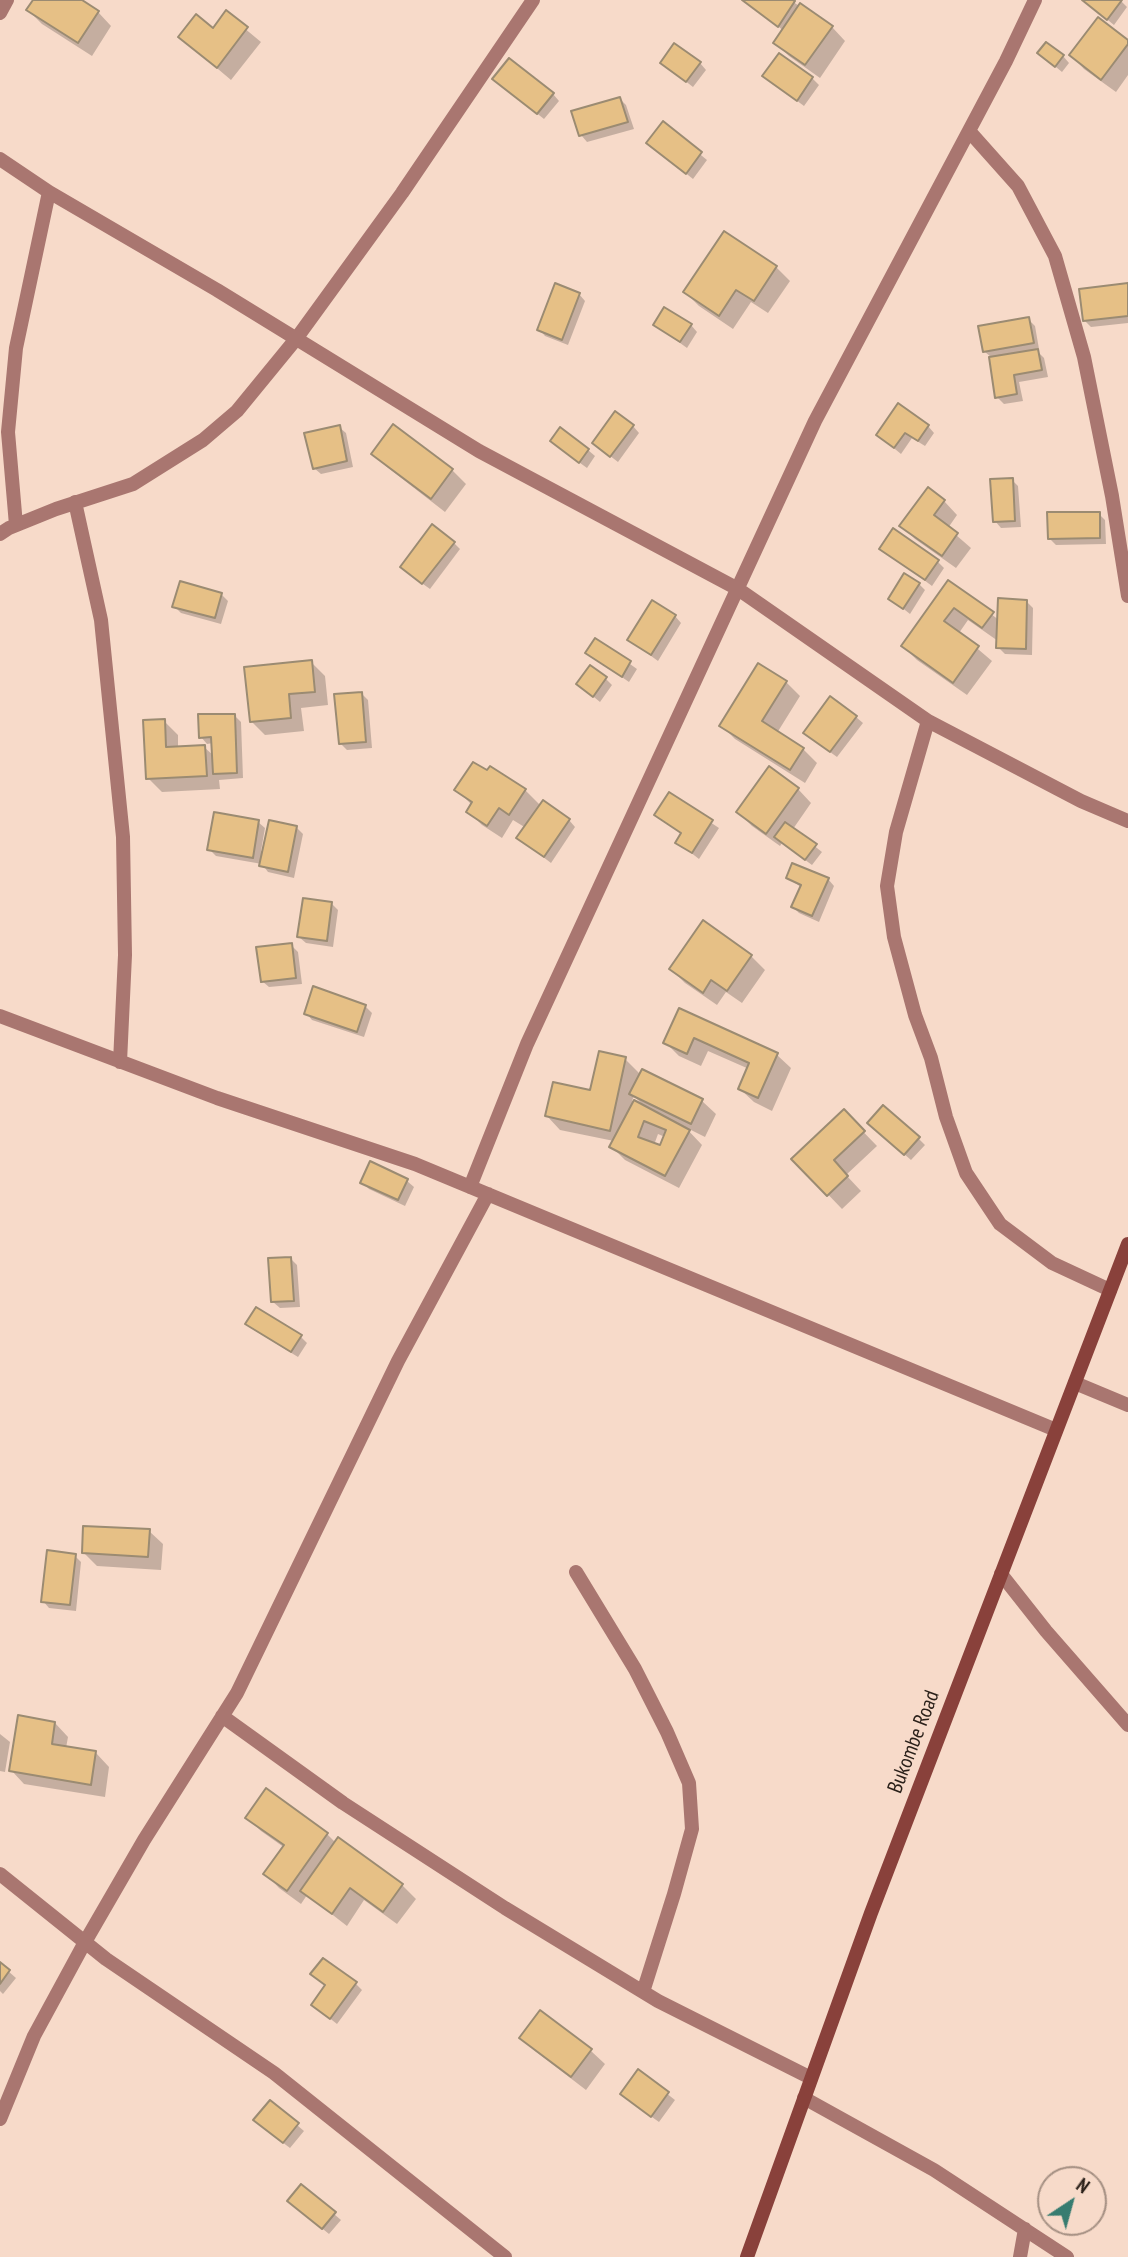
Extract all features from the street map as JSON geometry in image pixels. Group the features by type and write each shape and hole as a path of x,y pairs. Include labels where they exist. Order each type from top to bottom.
{"main road":[{"name":"Bukombe Road","path":"747,2257 871,1913 1128,1244"}],"street":[{"path":"0,13 7,0"},
{"path":"0,534 75,502 133,484 203,440 237,411 296,339 402,193 533,0"},
{"path":"470,1187 527,1044 815,421 969,131 1035,0"},
{"path":"969,131 1018,186 1055,256 1084,357 1112,496 1128,596"},
{"path":"0,159 49,192 217,290 479,451 738,589 928,721 1081,800 1128,821"},
{"path":"16,525 8,432 16,348 49,192"},
{"path":"75,502 101,620 123,837 125,956 120,1062"},
{"path":"928,721 896,832 887,886 894,937 946,1117 966,1173 1000,1224 1052,1263 1110,1290"},
{"path":"0,1016 217,1098 415,1164 1056,1430"},
{"path":"0,2119 34,2036 85,1942 144,1840 237,1693 398,1362 488,1194"},
{"path":"1075,1383 1128,1405"},
{"path":"576,1572 635,1669 689,1783 692,1829 643,1992"},
{"path":"1001,1574 1046,1631 1128,1724"},
{"path":"222,1716 344,1803 505,1908 643,1992 811,2078"},
{"path":"0,1874 106,1959 274,2073 505,2257"},
{"path":"804,2098 934,2170 1067,2257"},
{"path":"1020,2257 1025,2229"}],"building":[{"path":"33,0 82,0 99,11 78,43 26,10"},
{"path":"742,0 793,0 795,1 778,27"},
{"path":"1082,0 1122,0 1107,20"},
{"path":"800,3 833,26 805,65 773,43"},
{"path":"226,10 248,27 217,68 178,37 196,14 213,28"},
{"path":"1098,17 1128,40 1128,44 1101,80 1069,55"},
{"path":"1046,42 1064,55 1055,67 1037,53"},
{"path":"674,43 701,62 686,82 660,63"},
{"path":"779,53 813,77 797,101 762,76"},
{"path":"509,58 554,93 537,114 492,79"},
{"path":"620,97 628,122 579,136 571,111"},
{"path":"663,121 702,152 686,174 646,143"},
{"path":"724,231 777,266 754,301 736,290 719,316 683,292"},
{"path":"555,283 580,293 562,340 537,330"},
{"path":"1128,283 1128,316 1083,321 1079,289"},
{"path":"664,307 692,324 680,342 653,325"},
{"path":"1029,317 1034,343 983,352 978,326"},
{"path":"1038,349 1042,370 1014,375 1017,394 995,398 989,357"},
{"path":"898,403 929,425 918,441 905,433 894,448 876,435"},
{"path":"615,411 634,425 610,457 592,443"},
{"path":"393,424 453,469 431,499 371,454"},
{"path":"340,425 347,461 313,469 304,433"},
{"path":"560,427 589,449 579,463 550,441"},
{"path":"1013,478 1015,521 993,522 990,479"},
{"path":"928,487 945,500 934,515 958,533 942,556 899,526"},
{"path":"1047,512 1100,512 1100,538 1048,539"},
{"path":"432,524 455,542 422,584 400,567"},
{"path":"893,528 939,560 925,580 879,549"},
{"path":"904,573 920,583 903,609 888,599"},
{"path":"948,580 994,612 982,628 954,608 944,621 979,646 953,683 901,646"},
{"path":"180,581 222,593 215,618 172,607"},
{"path":"998,598 1027,600 1026,649 996,648"},
{"path":"652,600 676,615 651,655 627,640"},
{"path":"595,638 631,661 622,677 585,653"},
{"path":"312,660 315,692 289,694 291,718 250,722 244,667"},
{"path":"758,663 787,681 762,721 804,748 790,770 719,726"},
{"path":"590,665 607,677 593,697 576,684"},
{"path":"362,692 366,742 339,744 334,694"},
{"path":"830,696 857,716 830,752 803,733"},
{"path":"198,714 235,714 237,773 213,774 211,737 199,738"},
{"path":"165,719 166,747 205,745 207,776 146,779 143,720"},
{"path":"473,762 487,770 490,766 526,789 509,815 499,808 487,826 466,812 472,802 454,790"},
{"path":"769,766 799,788 766,834 736,812"},
{"path":"669,792 713,820 692,853 675,843 681,833 654,815"},
{"path":"543,800 570,819 544,857 516,838"},
{"path":"214,812 259,820 253,858 207,850"},
{"path":"269,820 297,826 288,872 259,866"},
{"path":"785,822 817,844 805,860 774,837"},
{"path":"792,863 829,878 812,916 791,907 801,885 786,878"},
{"path":"303,898 332,902 327,941 297,937"},
{"path":"703,920 752,955 727,991 711,980 703,993 669,969"},
{"path":"292,943 296,978 261,982 256,947"},
{"path":"313,986 366,1005 357,1032 304,1014"},
{"path":"679,1008 778,1053 758,1098 738,1089 749,1063 694,1038 687,1054 663,1043"},
{"path":"599,1051 626,1057 610,1131 545,1116 553,1082 590,1090"},
{"path":"642,1069 703,1099 691,1124 629,1094"},
{"path":"634,1100 690,1130 665,1176 609,1147","holes":["644,1121 666,1130 660,1145 638,1137"]},
{"path":"883,1105 920,1137 904,1155 867,1123"},
{"path":"844,1109 865,1131 834,1160 848,1176 827,1196 791,1159"},
{"path":"370,1161 408,1179 398,1200 360,1183"},
{"path":"291,1257 294,1301 271,1302 268,1258"},
{"path":"256,1307 302,1335 291,1352 245,1324"},
{"path":"83,1526 150,1529 148,1557 82,1553"},
{"path":"47,1550 76,1554 70,1605 41,1602"},
{"path":"18,1715 55,1722 52,1744 96,1751 91,1785 9,1771"},
{"path":"266,1788 328,1833 287,1891 263,1874 284,1845 245,1818"},
{"path":"338,1837 403,1884 383,1912 350,1888 332,1914 300,1891"},
{"path":"323,1958 357,1982 330,2019 311,2005 325,1985 310,1974"},
{"path":"0,1962 10,1970 0,1984"},
{"path":"540,2010 592,2049 571,2077 519,2038"},
{"path":"638,2069 669,2092 651,2117 620,2094"},
{"path":"270,2100 299,2123 283,2143 253,2120"},
{"path":"301,2184 336,2212 322,2229 287,2201"}]}
